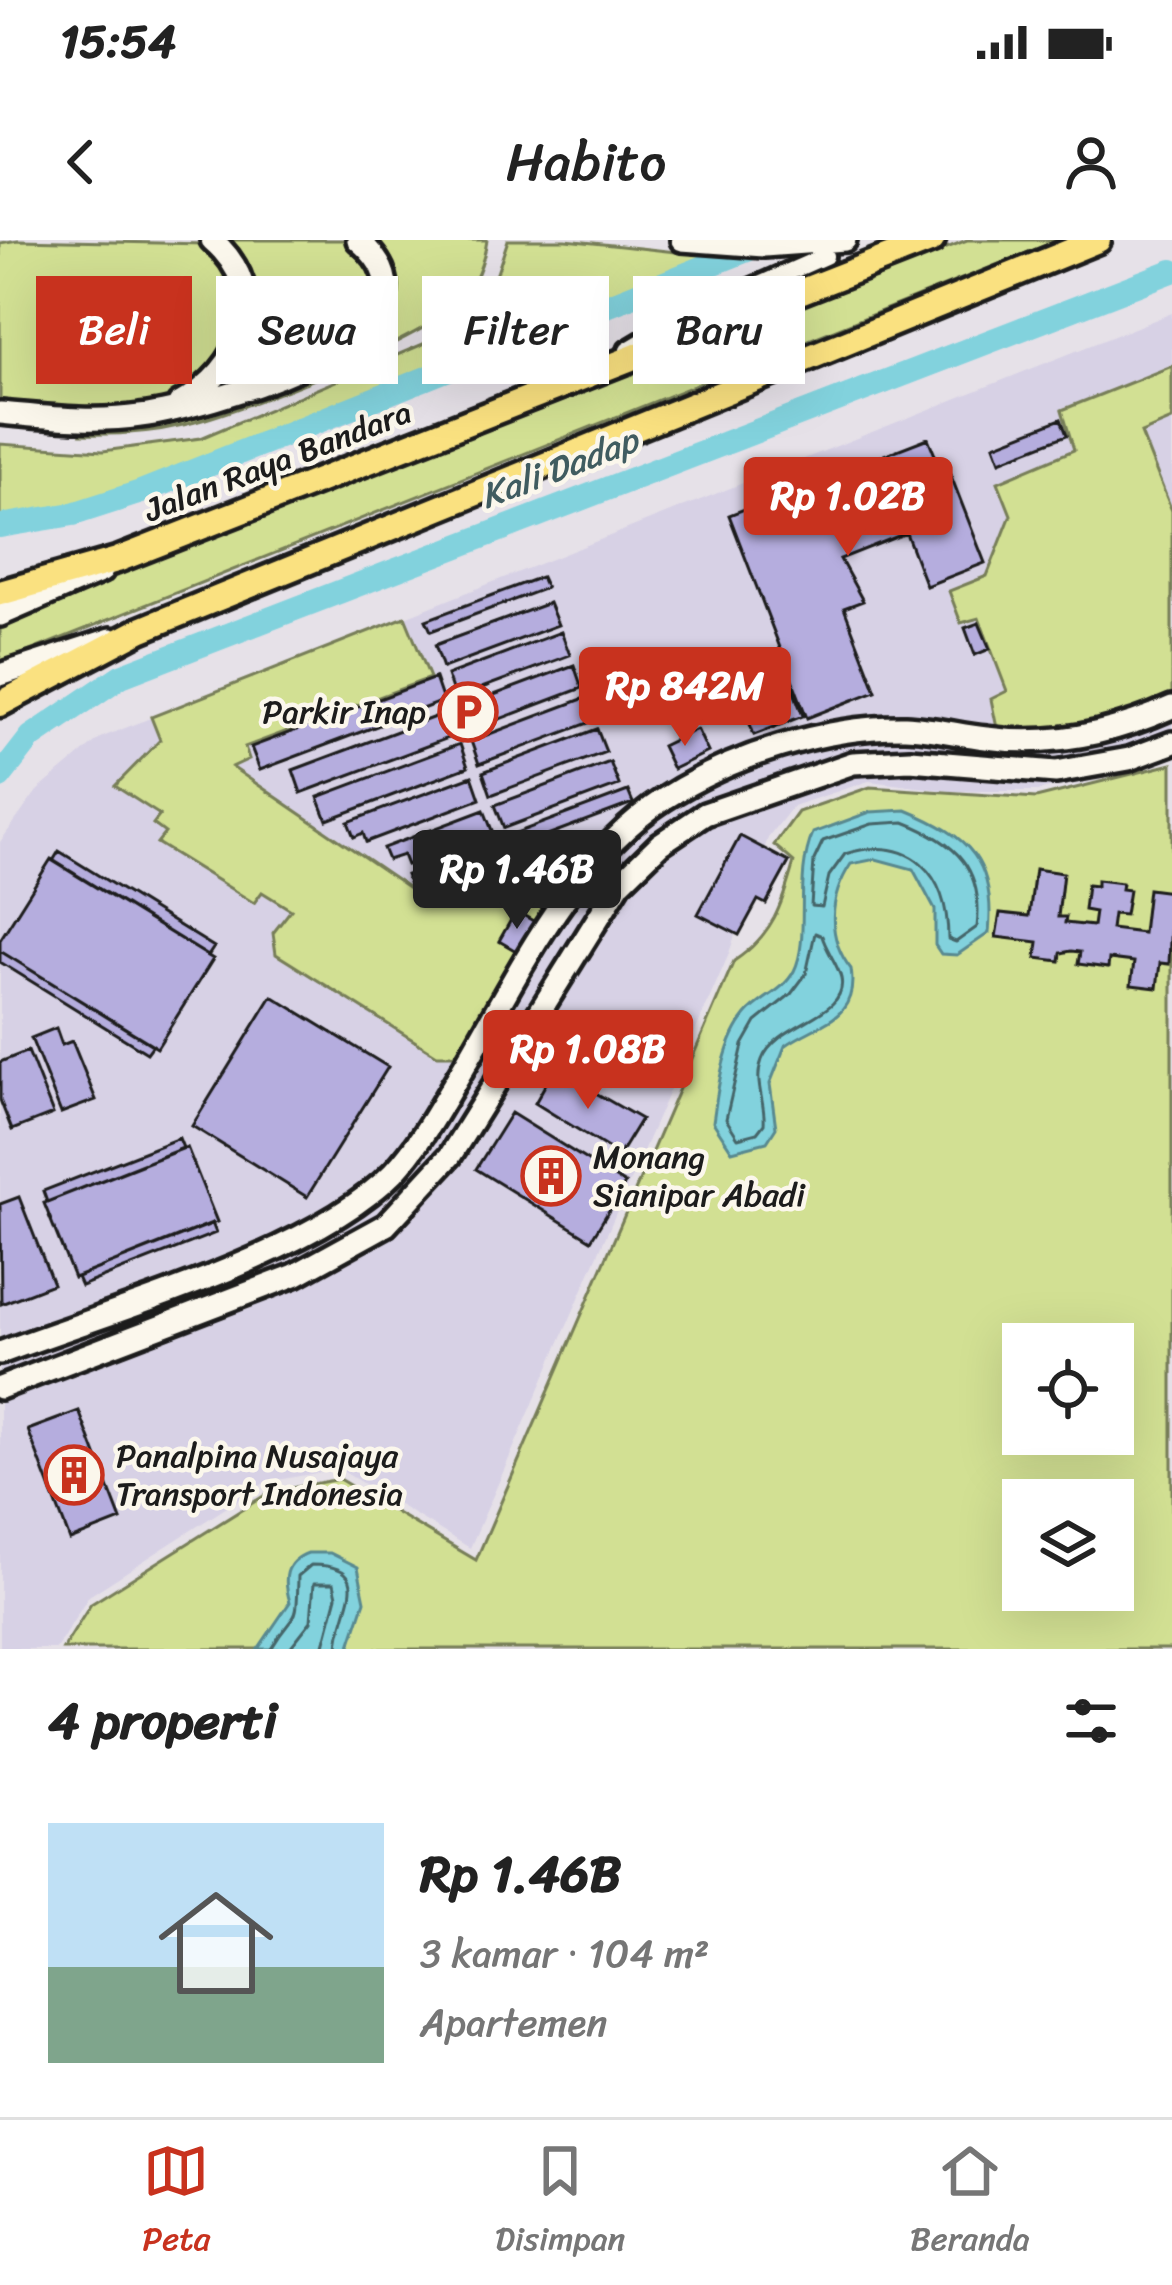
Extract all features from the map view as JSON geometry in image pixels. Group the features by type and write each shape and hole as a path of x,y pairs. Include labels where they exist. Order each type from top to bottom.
{"main road":[{"name":"Jalan Raya Bandara","path":"609,369 932,240"},
{"path":"0,704 140,630 1098,240"},
{"name":"Jalan Raya Bandara","path":"0,592 117,560 571,384"}],"street":[{"path":"159,414 218,377 243,336 247,309 242,283 231,260 212,240"},
{"path":"0,413 99,420 159,414 228,397 325,356 364,331 378,309 382,288 378,266 358,240"},
{"path":"685,240 800,246 845,240"},
{"path":"609,361 675,322 825,256"},
{"path":"50,417 86,440"},
{"name":"Jalan Raya Bandara","path":"0,615 98,575 117,560"},
{"path":"0,675 140,630"},
{"path":"0,1353 282,1245 364,1201 421,1140 597,859 639,819 692,784 776,750 848,731 909,727 987,738 1052,740 1118,728 1172,707"},
{"path":"0,1388 295,1275 382,1228 450,1156 620,883 670,836 706,814 770,787 853,763 910,760 1056,772 1129,759 1172,743"},
{"path":"455,1082 483,1099"},
{"path":"364,1201 382,1228"},
{"path":"282,1245 295,1275"}],"shaded area":[{"path":"1172,313 1172,759 1037,791 950,791 869,781 793,806 768,838 728,956 470,1548 339,1469 266,1482 89,1596 56,1649 0,1649 0,842 37,791 100,738"}],"green space":[{"path":"224,240 345,240 358,251 372,276 250,276"},
{"path":"374,240 487,240 477,276 422,276 422,328 398,341 398,276 389,276"},
{"path":"508,240 566,240 722,257 674,276 633,276 633,292 609,302 609,276 496,276"},
{"path":"967,240 1059,240 805,341 805,303"},
{"path":"0,243 205,244 228,276 216,276 216,366 193,387 134,408 0,408"},
{"path":"422,344 422,377 140,489 73,511 0,522 0,444 103,451 201,438 329,384 398,384 398,355"},
{"path":"1172,366 1172,420 1141,433 1172,511 1172,699 1092,727 998,733 991,699 1007,691 979,618 961,623 949,591 987,576 1011,515 998,482 1074,450 1062,410"},
{"path":"633,371 633,384 698,384 0,663 0,619"},
{"path":"225,384 243,384 211,398"},
{"path":"300,384 171,428 81,434 83,429 122,427 235,404"},
{"path":"405,617 430,678 245,747 249,759 232,767 411,889 499,855 505,871 558,902 461,1055 437,1055 276,954 273,933 291,910 262,892 254,903 157,843 165,833 153,824 160,815 115,786 160,740 151,717"},
{"path":"1172,764 1172,1649 63,1649 91,1604 270,1492 339,1479 476,1560 734,961 758,941 780,905 794,862 774,845 798,812 870,787 1036,798"}],"water":[{"path":"906,810 947,830 974,855 988,888 989,933 957,955 941,954 935,945 935,910 913,869 876,859 851,864 838,890 833,917 837,944 851,969 849,1000 833,1018 785,1046 770,1084 776,1128 767,1142 732,1151 713,1122 723,1066 746,1015 794,971 801,942 804,869 813,833 870,812"},
{"path":"308,1553 330,1553 358,1567 365,1601 349,1649 258,1649 290,1602 286,1579 290,1566"}],"building":[{"path":"1061,419 1067,435 1000,461 994,445"},
{"path":"928,438 937,460 944,458 985,563 926,586 906,533 840,559 863,601 844,608 876,691 807,718 729,515"},
{"path":"541,577 546,588 431,631 426,620"},
{"path":"549,603 558,625 443,668 435,645"},
{"path":"979,623 990,649 975,655 965,628"},
{"path":"561,632 570,655 455,698 447,675"},
{"path":"574,665 582,688 468,731 459,708"},
{"path":"785,668 803,716 754,735 747,716 760,711 749,682"},
{"path":"435,678 443,701 260,770 251,747"},
{"path":"585,698 594,721 479,764 471,741"},
{"path":"448,712 456,735 301,793 293,770"},
{"path":"597,729 606,752 491,795 483,772"},
{"path":"697,729 708,752 673,769 662,746"},
{"path":"460,744 468,767 327,820 318,797"},
{"path":"610,762 619,785 504,828 495,805"},
{"path":"472,776 480,799 366,842 363,833 354,837 348,822"},
{"path":"628,791 633,803 518,846 513,834"},
{"path":"484,810 493,833 407,865 403,855 388,860 383,848"},
{"path":"740,836 789,862 766,904 758,900 739,935 698,914"},
{"path":"546,837 575,854 563,875 531,851"},
{"path":"492,843 497,855 411,887 406,875"},
{"path":"59,851 214,947 208,956 53,861"},
{"path":"51,859 213,959 157,1048 0,951 0,940"},
{"path":"1035,869 1063,873 1058,917 1066,917 1065,923 1093,926 1095,912 1084,910 1087,885 1097,886 1097,880 1122,883 1121,889 1129,890 1125,915 1113,914 1111,929 1143,933 1148,889 1172,892 1169,964 1160,963 1157,988 1131,985 1134,962 1109,959 1108,968 1078,964 1080,952 1071,951 1061,953 1060,961 1036,958 1038,942 996,937 1000,913 1029,916"},
{"path":"516,911 535,922 518,952 499,941"},
{"path":"0,951 153,1045 147,1053 0,962"},
{"path":"272,996 388,1067 307,1197 192,1126"},
{"path":"56,1028 62,1045 72,1041 96,1100 61,1113 31,1038"},
{"path":"28,1051 53,1114 12,1130 0,1100 0,1062"},
{"path":"554,1069 641,1119 619,1155 535,1103"},
{"name":"Monang Sianipar Abadi","path":"511,1113 625,1184 591,1240 476,1169"},
{"path":"179,1138 183,1148 47,1202 43,1191"},
{"path":"187,1147 217,1222 74,1278 44,1203"},
{"path":"19,1197 53,1284 1,1304 0,1204"},
{"path":"212,1223 216,1233 81,1286 77,1277"},
{"name":"Panalpina Nusajaya Transport Indonesia","path":"79,1411 121,1520 70,1540 28,1430"}],"waterway":[{"name":"Kali Dadap","path":"0,526 73,514 141,492 767,242"},
{"name":"Kali Dadap","path":"0,777 31,737 121,676 1172,271"}],"place":[{"name":"Parkir Inap","path":"468,712"},
{"name":"Monang Sianipar Abadi","path":"551,1176"},
{"name":"Panalpina Nusajaya Transport Indonesia","path":"74,1475"}]}
